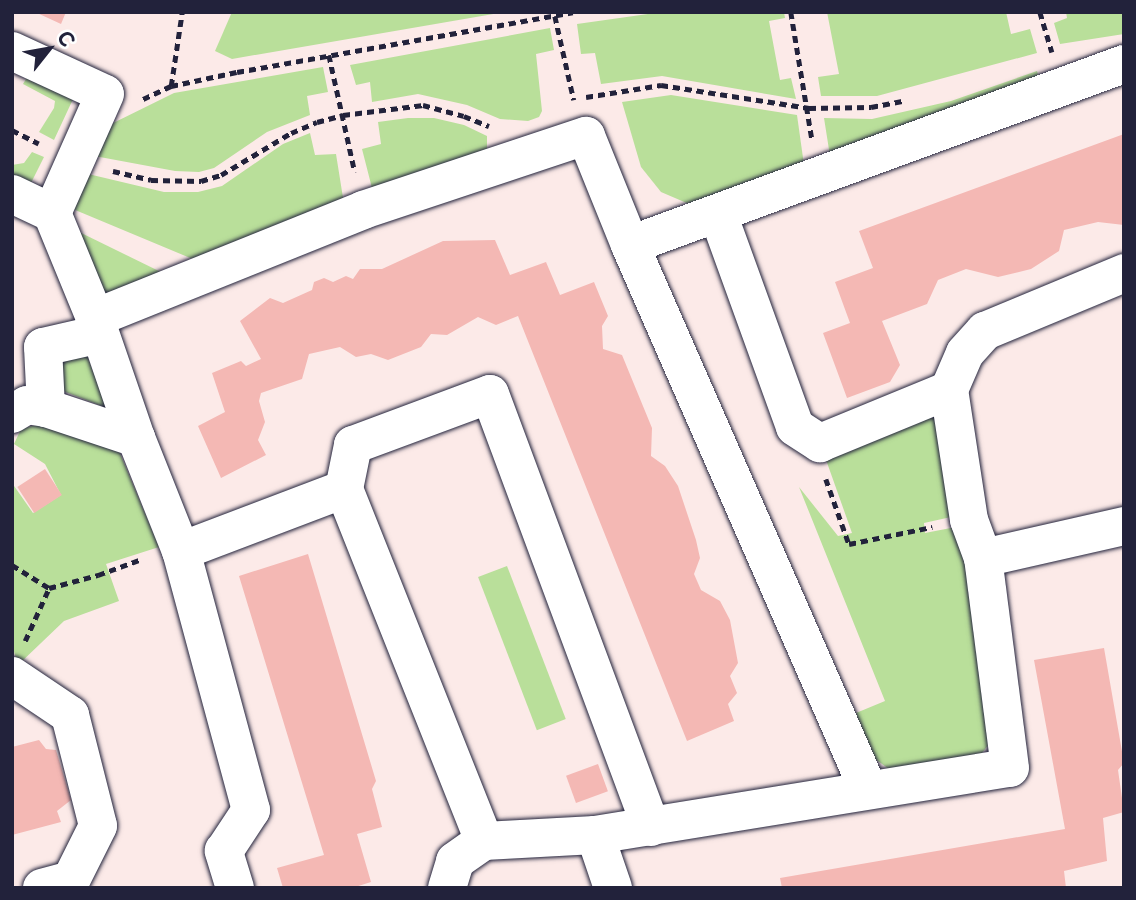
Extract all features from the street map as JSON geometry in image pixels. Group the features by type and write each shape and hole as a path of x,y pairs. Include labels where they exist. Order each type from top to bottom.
{"lane":[{"path":"12,51 105,94 52,213"},
{"path":"630,245 817,179 1124,64"},
{"path":"136,438 29,411 43,347 363,210 586,136 630,245 868,789"},
{"path":"12,194 52,213 180,548 251,810 224,851 235,888"},
{"path":"718,214 795,427 820,443 949,390"},
{"path":"447,888 455,861 484,841 595,835 1010,768 984,558 970,520 949,390 965,353 985,331 1124,273"},
{"path":"484,841 344,489 353,445 490,394 651,827"},
{"path":"180,548 344,489"},
{"path":"984,558 1124,526"},
{"path":"18,662 71,715 98,827 71,880 42,888"},
{"path":"595,835 612,888"}],"path":[{"path":"171,86 182,12"},
{"path":"40,145 92,125 171,86 573,12"},
{"path":"791,12 809,108 817,179"},
{"path":"555,16 586,136"},
{"path":"329,55 363,210"},
{"path":"820,443 819,459 849,544 970,520"},
{"path":"12,565 49,588 180,548"},
{"path":"18,662 49,588"}],"green space":[{"path":"232,12 505,12 232,59 215,51"},
{"path":"662,12 784,12 785,18 769,21 780,80 791,78 796,99 662,76 601,84 595,53 581,54 577,24"},
{"path":"827,12 1006,12 1011,34 1030,29 1037,53 877,96 821,96 818,77 839,74"},
{"path":"1066,12 1124,12 1124,34 1060,44 1054,23 1067,18"},
{"path":"550,28 554,50 536,54 542,111 539,117 528,121 500,119 467,105 418,94 372,102 370,82 356,85 350,65"},
{"path":"323,67 328,92 307,96 310,115 267,132 214,168 199,172 175,171 89,155 99,130 174,93"},
{"path":"1037,71 1040,82 830,156 824,118 872,119 951,101"},
{"path":"29,74 74,97 54,140 39,132 54,108 55,101 23,84"},
{"path":"671,95 797,115 804,165 689,204 661,192 641,167 622,102"},
{"path":"434,118 464,125 487,136 487,149 373,192 362,149 381,144 378,122"},
{"path":"310,133 315,155 336,154 344,204 195,260 68,207 84,173 164,192 198,192 222,186 283,144"},
{"path":"32,152 44,157 28,189 12,180 12,165 24,163"},
{"path":"69,227 165,274 101,299"},
{"path":"83,345 107,408 63,391 59,352"},
{"path":"925,414 935,417 960,515 924,523 925,533 961,526 989,744 982,753 967,759 889,769 871,756 856,713 885,701 799,487 838,536 852,533 825,457"},
{"path":"40,424 119,451 159,547 106,564 119,601 64,621 18,665 12,645 12,483 33,513 61,495 45,464 14,444 21,429"},
{"path":"507,566 566,719 537,730 478,577"}],"building":[{"path":"35,12 66,12 61,24"},
{"path":"1124,134 1124,225 1098,222 1064,230 1059,251 1031,269 998,277 966,269 938,280 927,304 882,321 900,365 890,382 847,398 823,333 850,323 835,282 873,268 859,231"},
{"path":"495,240 510,275 546,262 560,295 594,282 608,316 602,326 603,349 622,355 652,428 651,456 665,466 678,486 696,540 700,558 694,574 701,590 720,601 730,620 738,663 730,676 737,693 728,704 734,721 687,741 518,316 496,325 478,317 447,335 431,334 421,347 388,360 371,354 356,357 340,347 309,354 302,379 261,393 259,401 265,422 258,440 266,455 221,478 198,426 225,412 212,373 241,361 246,366 261,359 240,321 270,298 283,303 312,290 314,282 324,278 333,282 346,276 353,279 360,269 382,269 443,241"},
{"path":"45,469 62,495 34,513 17,487"},
{"path":"308,554 376,781 372,789 382,827 357,834 371,882 352,888 283,888 277,868 324,855 239,576"},
{"path":"1104,648 1124,763 1118,770 1124,812 1103,818 1107,861 1064,871 1066,888 782,888 780,878 1065,829 1034,660"},
{"path":"39,740 46,749 56,750 71,800 57,811 61,822 12,835 12,747"},
{"path":"598,764 608,791 576,803 566,776"}]}
